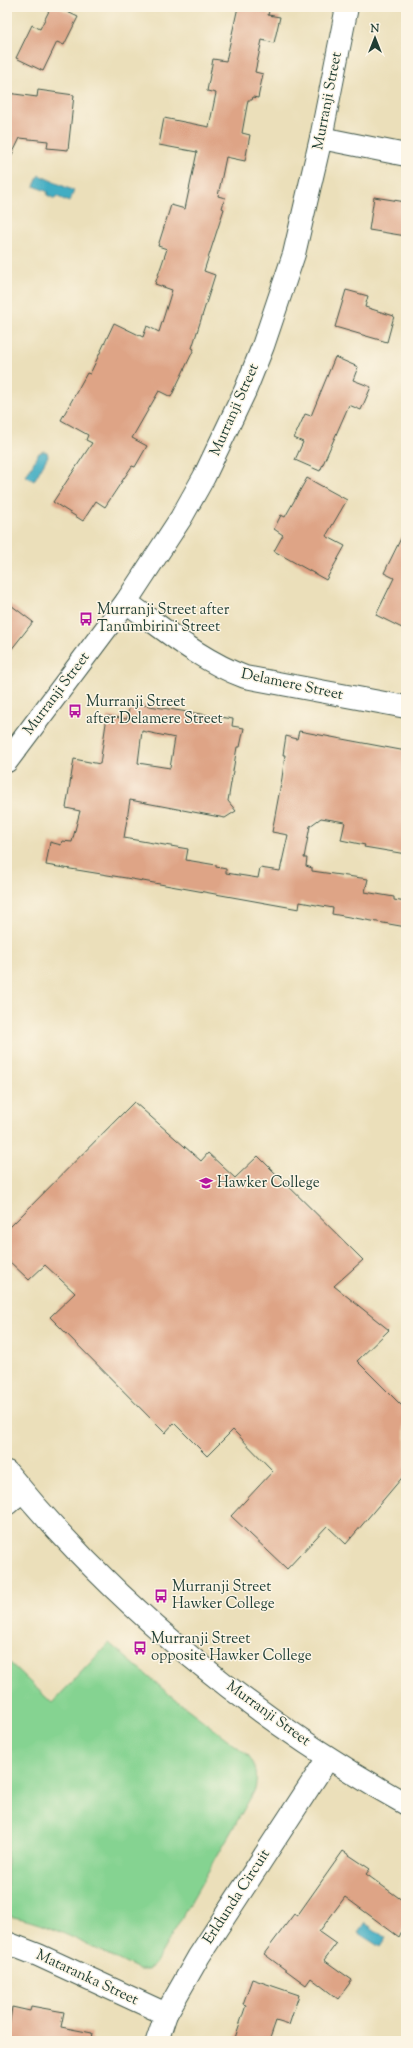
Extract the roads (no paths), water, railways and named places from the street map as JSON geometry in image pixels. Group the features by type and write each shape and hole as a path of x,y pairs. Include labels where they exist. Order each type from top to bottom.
{"street":[{"name":"Murranji Street","path":"7,761 126,602 181,518 204,477 245,391 263,346 294,254 321,138 346,7"},
{"path":"321,138 406,155"},
{"name":"Delamere Street","path":"126,602 195,652 228,671 245,677 406,707"},
{"name":"Murranji Street","path":"7,1472 14,1497 102,1576 146,1619 236,1693 328,1758 406,1804"},
{"name":"Erldunda Circuit","path":"157,2041 166,2014 198,1956 328,1758"},
{"name":"Mataranka Street","path":"7,1943 49,1960 166,2014"}],"water":[{"path":"39,175 74,191 69,202 56,196 55,199 47,195 48,192 34,186"},
{"path":"44,451 47,452 48,456 34,481 26,476 39,453"},
{"path":"365,1923 386,1938 380,1947 358,1933"}],"place":[{"name":"Murranji Street after Tanumbirini Street","path":"86,619"},
{"name":"Murranji Street after Delamere Street","path":"75,711"},
{"name":"Hawker College","path":"206,1183"},
{"name":"Murranji Street Hawker College","path":"161,1596"},
{"name":"Murranji Street opposite Hawker College","path":"140,1648"}]}
